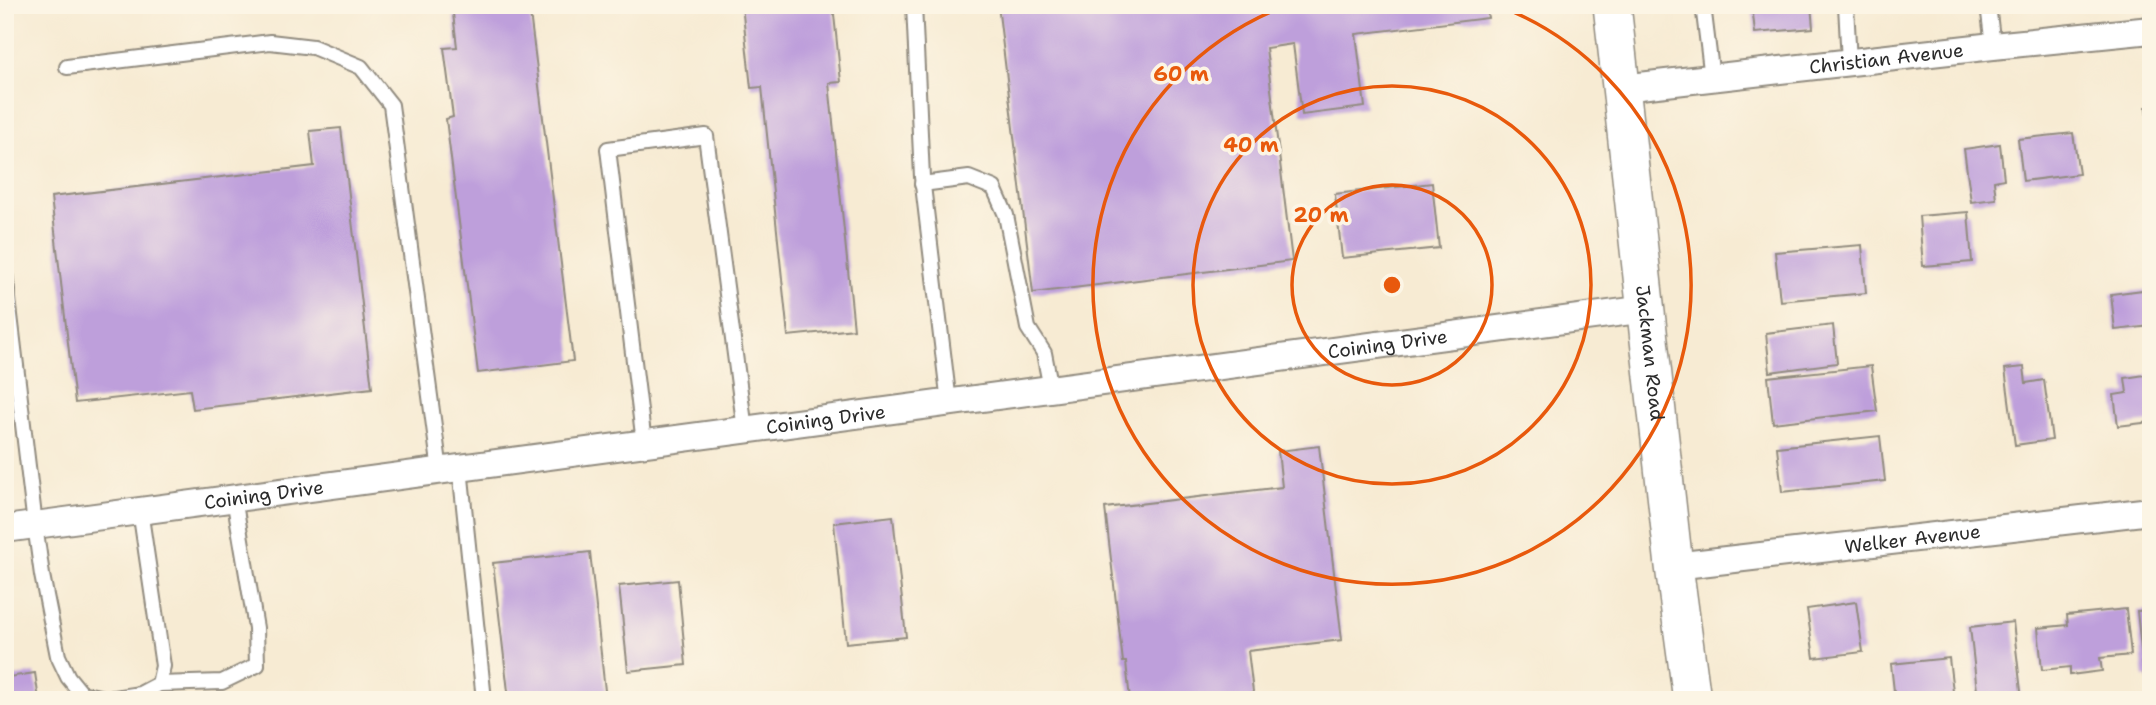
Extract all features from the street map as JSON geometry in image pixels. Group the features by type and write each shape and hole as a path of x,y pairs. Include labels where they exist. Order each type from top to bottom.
{"main road":[{"name":"Jackman Road","path":"1612,5 1674,566 1692,700"}],"street":[{"name":"Christian Avenue","path":"1622,88 2151,30"},
{"name":"Coining Drive","path":"5,529 1646,309"},
{"name":"Welker Avenue","path":"1674,566 2151,511"}],"lane":[{"path":"914,5 922,184 949,403"},
{"path":"1703,5 1712,78"},
{"path":"1846,5 1849,63"},
{"path":"1988,5 1993,46"},
{"path":"67,67 270,42 313,47 361,67 391,105 484,700"},
{"path":"644,443 608,149 706,136 745,430"},
{"path":"922,184 969,178 994,188 1006,215 1028,328 1044,353 1051,389"},
{"path":"5,273 42,575 58,656 68,677 81,693 108,699 140,694 159,684 222,682 257,665 256,628 234,498"},
{"path":"140,510 163,666 159,684"}],"building":[{"path":"452,5 529,5 573,361 478,373 446,119 453,117 444,48 457,47"},
{"path":"742,5 833,5 841,82 829,83 854,329 788,336 762,87 751,88"},
{"path":"998,5 1486,5 1488,18 1356,34 1365,107 1302,115 1293,44 1266,48 1292,261 1033,293"},
{"path":"1752,5 1811,5 1813,28 1755,33"},
{"path":"2151,106 2151,132 2149,132 2146,107"},
{"path":"341,128 372,388 193,409 190,390 75,403 51,197 314,166 310,131"},
{"path":"2073,133 2079,174 2023,181 2018,139"},
{"path":"2000,144 2004,179 1994,181 1996,199 1971,202 1964,149"},
{"path":"1432,183 1439,248 1342,258 1335,194"},
{"path":"1968,212 1972,262 1923,266 1919,216"},
{"path":"1862,245 1866,293 1780,301 1775,252"},
{"path":"2151,289 2151,326 2115,330 2111,294"},
{"path":"1833,325 1837,363 1770,372 1766,333"},
{"path":"1871,366 1877,411 1773,423 1768,377"},
{"path":"2024,367 2026,383 2044,380 2052,440 2015,445 2005,369"},
{"path":"2151,374 2151,422 2118,426 2114,395 2127,393 2125,378"},
{"path":"1880,436 1885,481 1782,492 1777,447"},
{"path":"1319,446 1342,640 1248,651 1254,700 1130,700 1105,508 1282,487 1278,451"},
{"path":"893,516 906,637 846,643 834,523"},
{"path":"590,552 606,700 509,700 493,563"},
{"path":"678,580 686,665 628,671 619,586"},
{"path":"1856,602 1863,652 1814,658 1807,609"},
{"path":"2126,609 2131,655 2100,658 2102,671 2070,675 2070,667 2042,670 2038,628 2068,625 2067,615"},
{"path":"2151,610 2151,677 2144,678 2137,611"},
{"path":"2013,622 2022,700 1978,700 1970,627"},
{"path":"1949,658 1954,700 1895,700 1891,664"},
{"path":"5,664 9,677 35,673 39,700 5,700"},
{"path":"285,694 286,700 257,700 257,698"}]}
